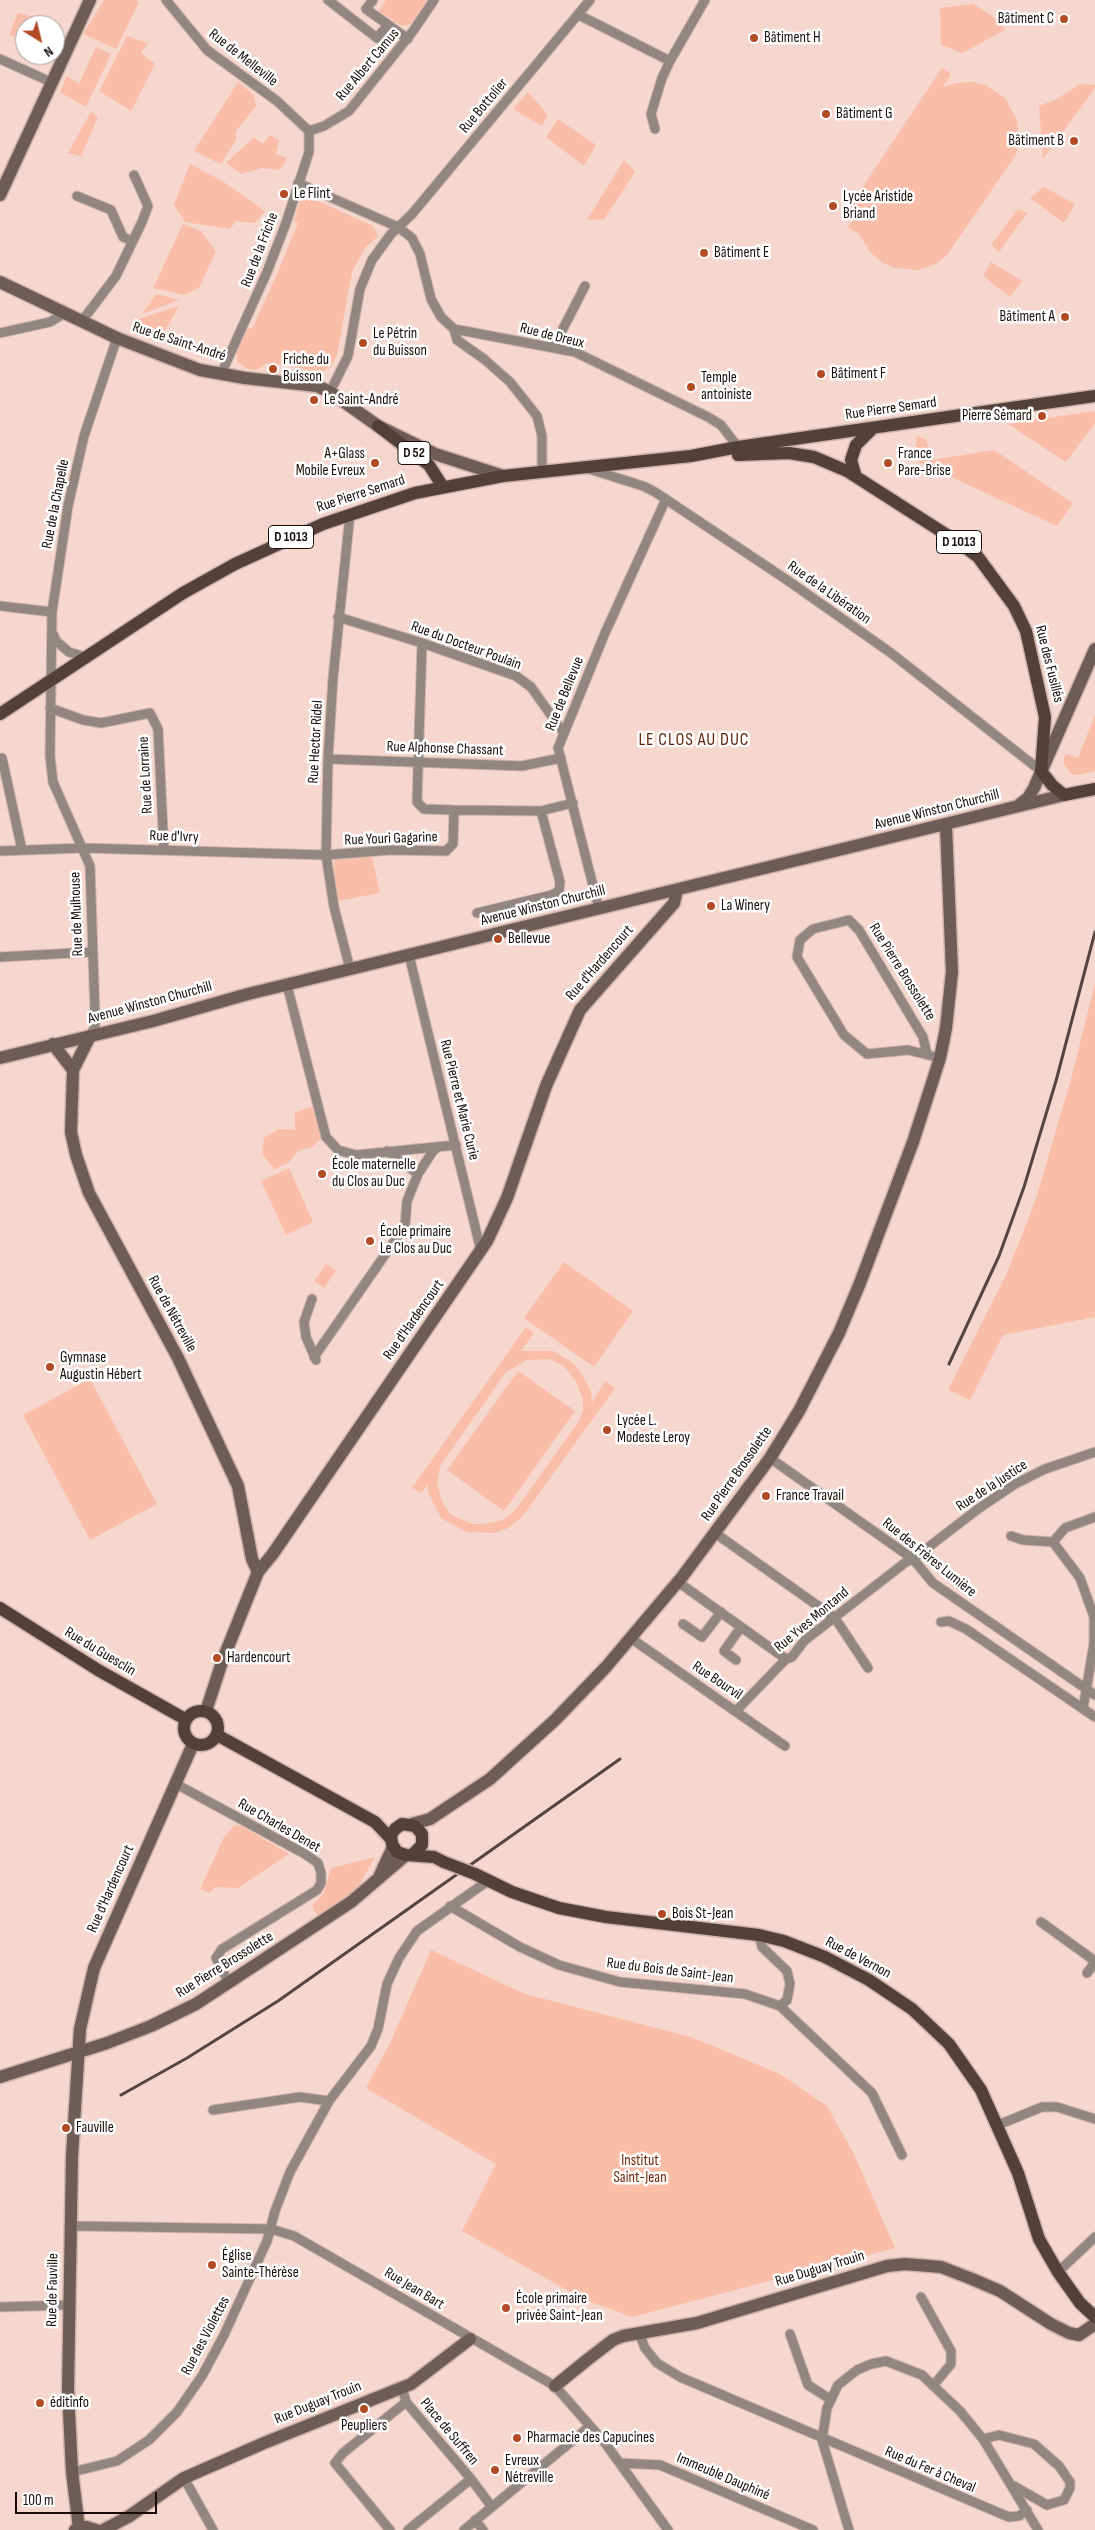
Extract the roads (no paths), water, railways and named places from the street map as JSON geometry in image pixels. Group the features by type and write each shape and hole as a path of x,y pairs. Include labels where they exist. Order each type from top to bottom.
{"main road":[{"path":"0,195 90,0"},
{"name":"Rue de Saint-André","path":"0,282 63,314 117,338 200,370 317,386 330,392 378,426"},
{"name":"Rue Pierre Semard","path":"691,456 738,447 1095,396"},
{"name":"D 52","path":"378,426 435,454 503,476"},
{"name":"D 52","path":"378,426 429,465 443,487"},
{"path":"855,474 851,460 856,444 873,428"},
{"name":"Rue Pierre Semard","path":"0,714 183,593 235,564 295,535 350,514 443,487 542,471 691,456 780,453 814,457"},
{"name":"Rue des Fusillés","path":"814,457 855,474 978,557 1014,606 1026,631 1045,717 1041,771"},
{"path":"1016,807 1028,798 1095,649"},
{"path":"1041,771 1064,795"},
{"name":"Avenue Winston Churchill","path":"0,1058 409,955 1095,789"},
{"name":"Rue Pierre Brossolette","path":"412,1824 430,1819 490,1779 555,1720 632,1639 678,1582 770,1458 799,1411 842,1324 913,1142 940,1058 946,1028 952,972 946,824"},
{"name":"Rue d'Hardencourt","path":"206,1711 222,1662 258,1572 272,1555 481,1251 498,1219 546,1086 580,1010 674,903 677,890"},
{"path":"656,895 659,920"},
{"name":"Rue de Nétreville","path":"90,1036 73,1070 71,1132 89,1193 175,1352 208,1418 238,1486 252,1559 258,1572"},
{"path":"53,1044 73,1070"},
{"name":"Rue du Guesclin","path":"0,1608 98,1670 185,1719"},
{"path":"195,1711 206,1711 218,1725 217,1735 207,1744 194,1744 183,1728 185,1719 195,1711"},
{"path":"217,1735 375,1822 398,1826 412,1824 439,1860"},
{"name":"Rue d'Hardencourt","path":"78,2053 80,2029 94,1968 194,1744"},
{"name":"Rue Pierre Brossolette","path":"422,1837 430,1819"},
{"path":"375,1822 397,1852 410,1855 420,1849 422,1837"},
{"path":"392,1843 398,1826"},
{"name":"Rue Pierre Brossolette","path":"376,1881 388,1861 392,1843"},
{"name":"Rue Pierre Brossolette","path":"0,2077 78,2053 150,2026 196,2004 351,1902 410,1855"},
{"name":"Rue de Vernon","path":"410,1855 439,1860 489,1880 512,1892 559,1908 606,1917 759,1935 784,1941 826,1957 869,1980 912,2009 948,2044 981,2090 1018,2173 1039,2239 1058,2272 1080,2303 1095,2317"},
{"name":"Rue de Fauville","path":"77,2529 68,2391 72,2156 78,2053"},
{"name":"Rue Duguay Trouin","path":"555,2386 613,2340 697,2323 887,2266 905,2264 941,2267 972,2278 1000,2291 1051,2324 1070,2333 1079,2335 1095,2324"},
{"name":"Rue Duguay Trouin","path":"103,2530 128,2517 184,2478 417,2380 470,2339"},
{"name":"Rue Duguay Trouin","path":"125,2530 171,2486"},
{"path":"77,2529 96,2530"}],"street":[{"name":"Rue de Melleville","path":"166,0 206,50 277,101 309,131"},
{"path":"328,0 377,38 388,25"},
{"path":"372,0 366,9 408,38"},
{"name":"Rue Albert Camus","path":"309,131 324,126 350,110 408,38 434,0"},
{"name":"Rue Bottolier","path":"330,392 348,356 360,289 372,260 590,0"},
{"path":"655,129 651,114 670,61 705,0"},
{"path":"579,15 670,61"},
{"path":"0,60 51,82"},
{"name":"Rue de la Friche","path":"221,374 267,272 309,152 309,131"},
{"path":"82,322 116,276 148,206 134,175"},
{"path":"298,184 398,227 412,238 420,254 431,299 441,317 454,329 457,340 497,370 530,405 541,426 542,471"},
{"path":"77,196 111,210 123,237 132,242"},
{"path":"553,348 585,286"},
{"path":"0,333 50,322 63,314"},
{"name":"Rue de Dreux","path":"454,329 575,352 708,417 721,425 738,447"},
{"name":"Rue de la Chapelle","path":"51,679 52,612 68,506 84,436 117,338"},
{"name":"Rue de la Libération","path":"584,467 643,486 666,500 849,622 1041,771"},
{"name":"Rue de Bellevue","path":"599,909 558,748 563,732 666,500"},
{"name":"Rue Hector Ridel","path":"350,514 338,618 328,759 326,855 334,907 350,970"},
{"path":"0,606 52,612"},
{"name":"Rue du Docteur Poulain","path":"338,618 422,642 516,676 532,687 563,732"},
{"path":"52,632 56,641 69,652 85,657"},
{"path":"422,642 417,802 424,809 541,811 573,803"},
{"name":"Rue de Mulhouse","path":"51,679 50,708 53,782 84,848 90,866 95,1014 95,1027 90,1036"},
{"name":"Rue de Lorraine","path":"50,708 84,720 101,723 150,713 158,729 164,850"},
{"path":"2,758 22,850"},
{"name":"Rue Alphonse Chassant","path":"328,759 522,766 561,758"},
{"name":"Rue Youri Gagarine","path":"326,855 391,850 446,851 453,844 454,810"},
{"path":"477,913 552,895 559,891 560,882 541,811"},
{"name":"Rue d'Ivry","path":"0,852 84,848 326,855"},
{"name":"Rue Pierre Brossolette","path":"926,1054 923,1037 859,930 849,920 813,929 800,940 796,957 844,1035 867,1054 908,1050 940,1058"},
{"path":"0,956 92,952"},
{"name":"Rue Pierre et Marie Curie","path":"409,955 481,1251"},
{"path":"287,985 326,1137 338,1150 356,1155 456,1145"},
{"path":"312,1299 304,1322 306,1337 315,1358 405,1226 407,1201 418,1174 438,1146"},
{"path":"387,1151 418,1174"},
{"name":"Rue de la Justice","path":"913,1559 1015,1484 1044,1469 1095,1452"},
{"name":"Rue des Frères Lumière","path":"770,1458 913,1559 933,1583 1091,1692"},
{"path":"1052,1542 1065,1528 1095,1517"},
{"path":"715,1533 835,1618 868,1668"},
{"path":"1011,1536 1023,1540 1052,1542 1080,1578 1094,1617 1091,1692 1083,1709"},
{"name":"Rue Yves Montand","path":"736,1710 786,1659 792,1656 804,1641 906,1562 913,1559"},
{"path":"678,1582 786,1659"},
{"path":"683,1624 702,1637 720,1612"},
{"path":"941,1622 949,1621 966,1629 1095,1717"},
{"path":"736,1660 724,1651 741,1627"},
{"name":"Rue Bourvil","path":"632,1639 785,1746"},
{"name":"Rue Charles Denet","path":"176,1784 305,1854 318,1863 321,1873 321,1883 317,1890 222,1949 216,1958 230,1983"},
{"name":"Rue des Violettes","path":"72,2472 117,2461 149,2440 177,2412 202,2376 224,2335 271,2229 275,2211 290,2172 329,2101 371,2046 378,2029 387,1984 399,1958 417,1931 489,1880"},
{"name":"Rue du Bois de Saint-Jean","path":"450,1906 520,1947 559,1965 620,1982 745,1994 780,2006 872,2093 902,2154"},
{"path":"1040,1922 1095,1961 1087,1973"},
{"path":"759,1935 762,1947 787,1971 790,1984 787,2000 780,2006"},
{"path":"213,2110 300,2098 329,2101"},
{"path":"998,2125 1042,2107 1057,2107 1095,2119"},
{"name":"Rue Jean Bart","path":"71,2226 271,2229 294,2236 470,2339 555,2386 620,2462 668,2530"},
{"path":"1058,2272 1095,2237"},
{"path":"921,2297 951,2351 952,2364 933,2386"},
{"path":"0,2307 69,2305"},
{"name":"Rue du Fer à Cheval","path":"639,2334 645,2348 657,2363 680,2377 822,2440 1009,2516 1019,2516 1027,2510"},
{"path":"790,2334 808,2385 830,2398"},
{"path":"849,2530 822,2440 830,2398 838,2385 858,2370 871,2364 886,2361 922,2375 960,2411 983,2439 1012,2484 1038,2530"},
{"name":"Place de Suffren","path":"402,2387 406,2402 492,2507"},
{"name":"Place de Suffren","path":"390,2530 335,2462 343,2453 406,2402"},
{"path":"464,2530 589,2427"},
{"path":"983,2439 999,2436 1034,2444 1059,2466 1070,2482 1070,2488 1064,2500 1047,2505 1038,2502 1012,2484"},
{"name":"Immeuble Dauphiné","path":"620,2462 660,2465 813,2530"},
{"path":"184,2478 213,2530"},
{"name":"Place de Suffren","path":"408,2530 471,2480"},
{"path":"476,2520 483,2530"}],"railway":[{"path":"949,1364 999,1256 1024,1187 1056,1081 1095,932"},
{"path":"121,2095 187,2058 278,2001 620,1759"}],"place":[{"name":"Bâtiment C","path":"1064,19"},
{"name":"Bâtiment H","path":"754,38"},
{"name":"Bâtiment G","path":"826,114"},
{"name":"Bâtiment B","path":"1074,141"},
{"name":"Le Flint","path":"284,194"},
{"name":"Lycée Aristide Briand","path":"833,206"},
{"name":"Bâtiment E","path":"704,253"},
{"name":"Bâtiment A","path":"1065,317"},
{"name":"Le Pétrin du Buisson","path":"363,343"},
{"name":"Friche du Buisson","path":"273,369"},
{"name":"Bâtiment F","path":"821,374"},
{"name":"Temple antoiniste","path":"691,387"},
{"name":"Le Saint-André","path":"314,400"},
{"name":"Pierre Sémard","path":"1042,416"},
{"name":"A+Glass Mobile Evreux","path":"375,463"},
{"name":"France Pare-Brise","path":"888,463"},
{"name":"La Winery","path":"711,906"},
{"name":"Bellevue","path":"498,939"},
{"name":"École maternelle du Clos au Duc","path":"322,1174"},
{"name":"École primaire Le Clos au Duc","path":"370,1241"},
{"name":"Gymnase Augustin Hébert","path":"50,1367"},
{"name":"Lycée L. Modeste Leroy","path":"607,1430"},
{"name":"France Travail","path":"766,1496"},
{"name":"Hardencourt","path":"217,1658"},
{"name":"Bois St-Jean","path":"662,1914"},
{"name":"Fauville","path":"66,2128"},
{"name":"Église Sainte-Thérèse","path":"212,2265"},
{"name":"École primaire privée Saint-Jean","path":"506,2308"},
{"name":"éditinfo","path":"40,2403"},
{"name":"Peupliers","path":"364,2409"},
{"name":"Pharmacie des Capucines","path":"517,2438"},
{"name":"Evreux Nétreville","path":"495,2470"}],"district":[{"name":"LE CLOS AU DUC","path":"694,740"}],"park label":[{"name":"Institut Saint-Jean","path":"640,2170"}]}
